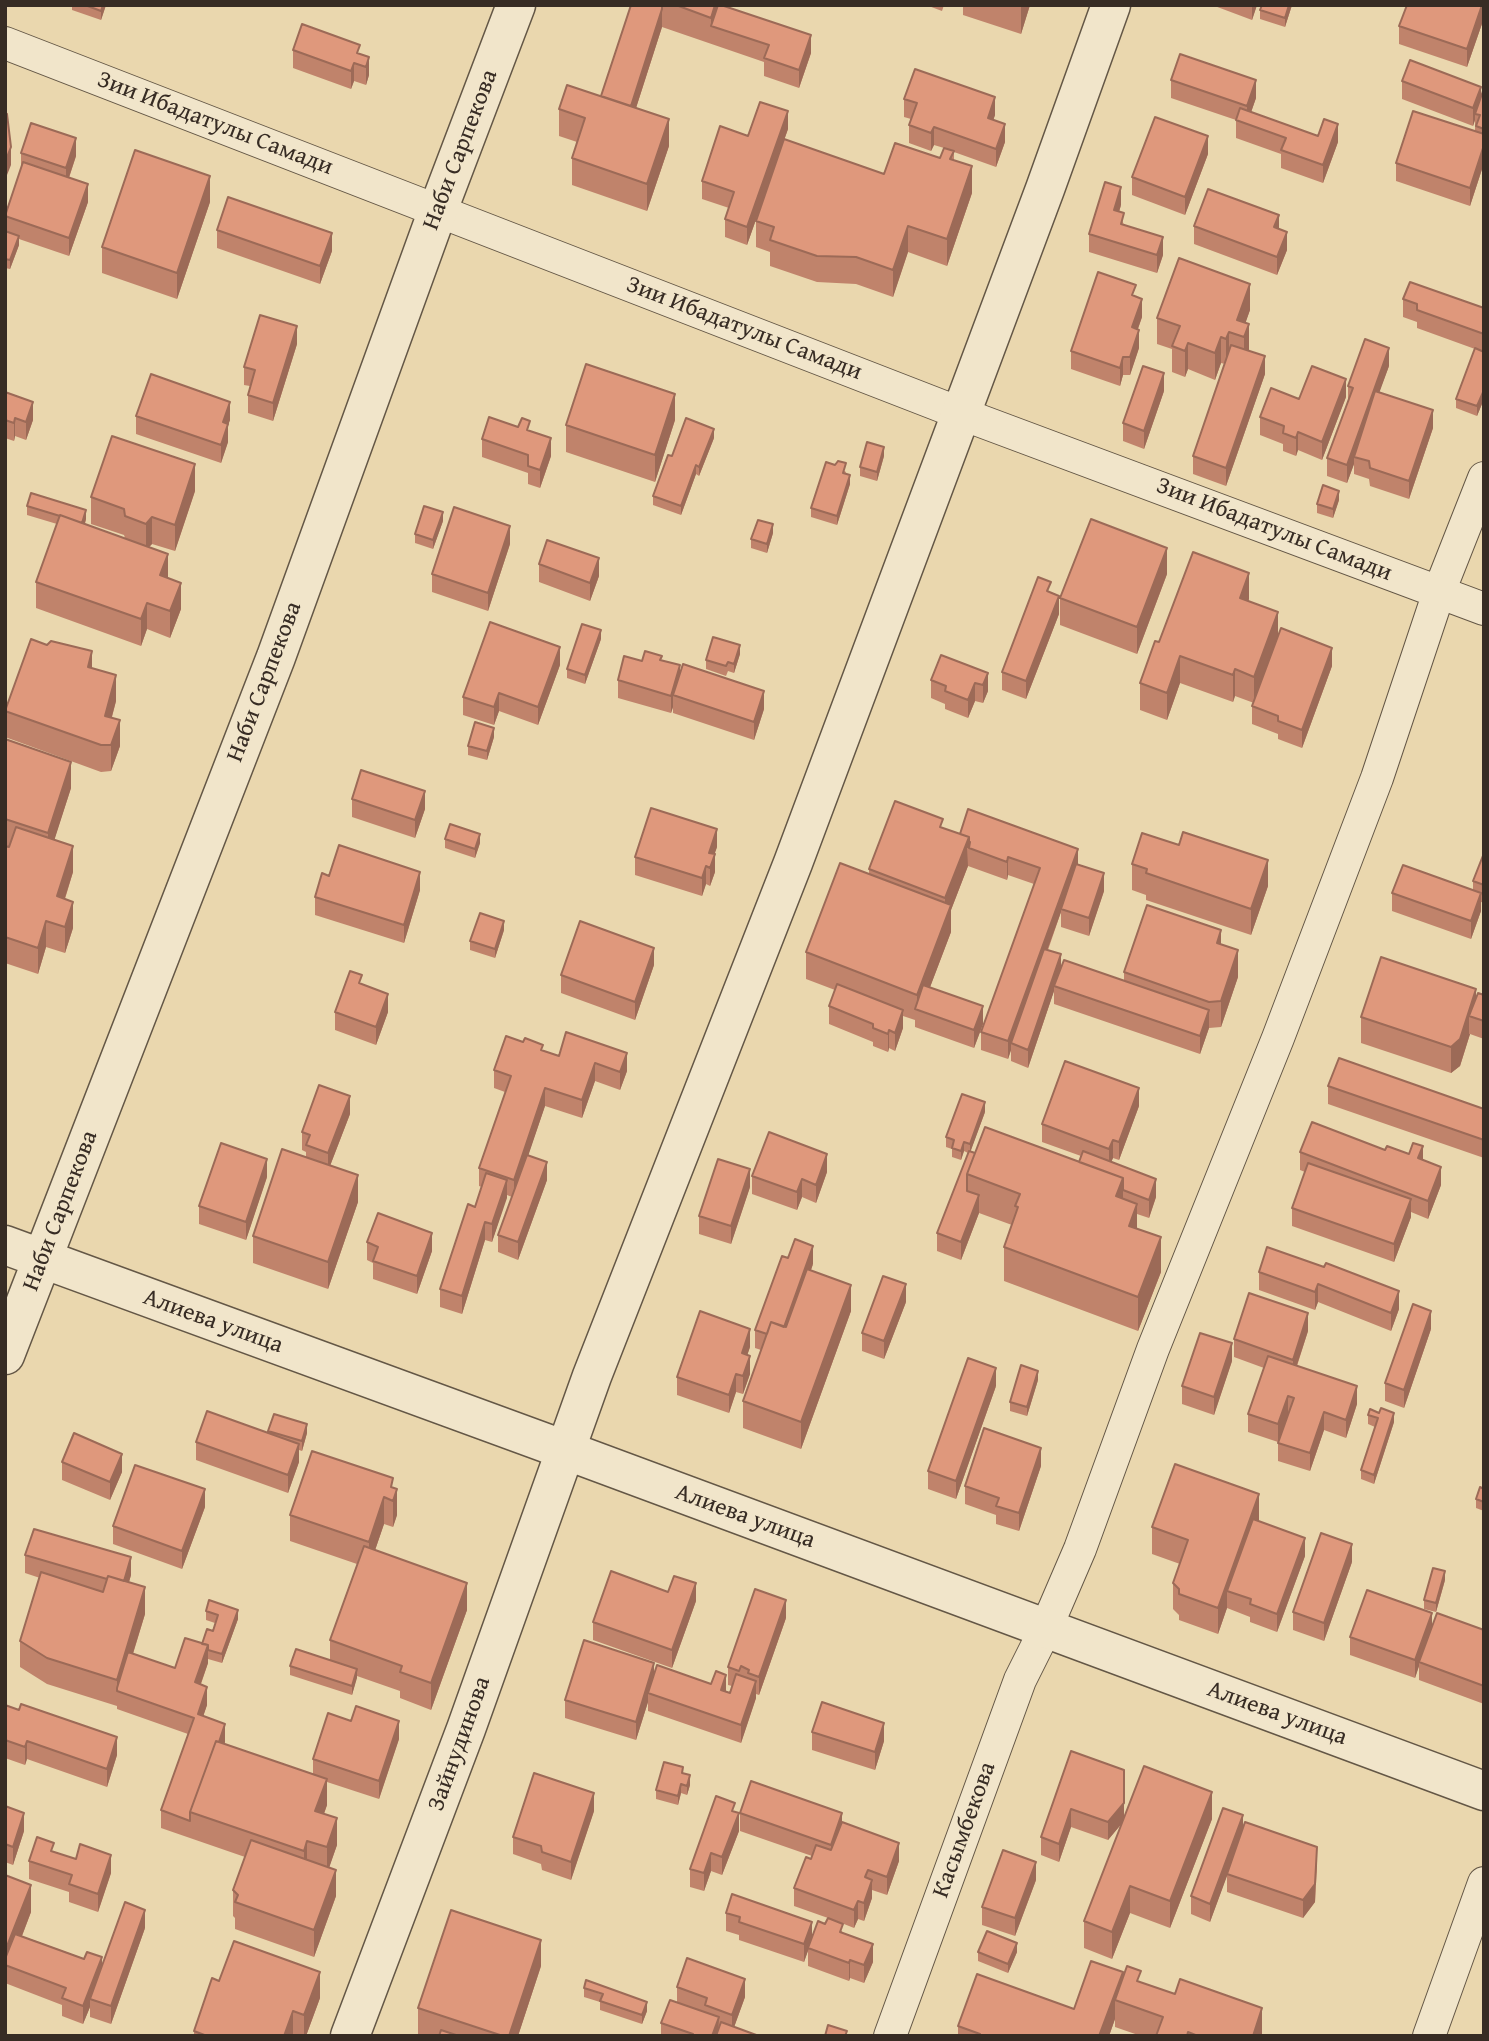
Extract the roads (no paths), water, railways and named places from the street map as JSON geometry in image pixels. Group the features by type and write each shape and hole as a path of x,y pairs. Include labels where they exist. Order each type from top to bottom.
{"street":[{"name":"Наби Сарпекова","path":"5,1355 276,657 438,210 516,5"},
{"name":"Зайнудинова","path":"350,2036 466,1729 597,1364 793,863 962,414 1111,5"},
{"name":"Зии Ибадатулы Самади","path":"5,43 962,414 1484,610"},
{"name":"Касымбекова","path":"890,2036 1020,1680 1080,1549 1153,1349 1278,1038 1377,778 1439,592 1484,478"},
{"name":"Алиева улица","path":"5,1245 1484,1791"},
{"path":"1429,2036 1484,1883"}]}
